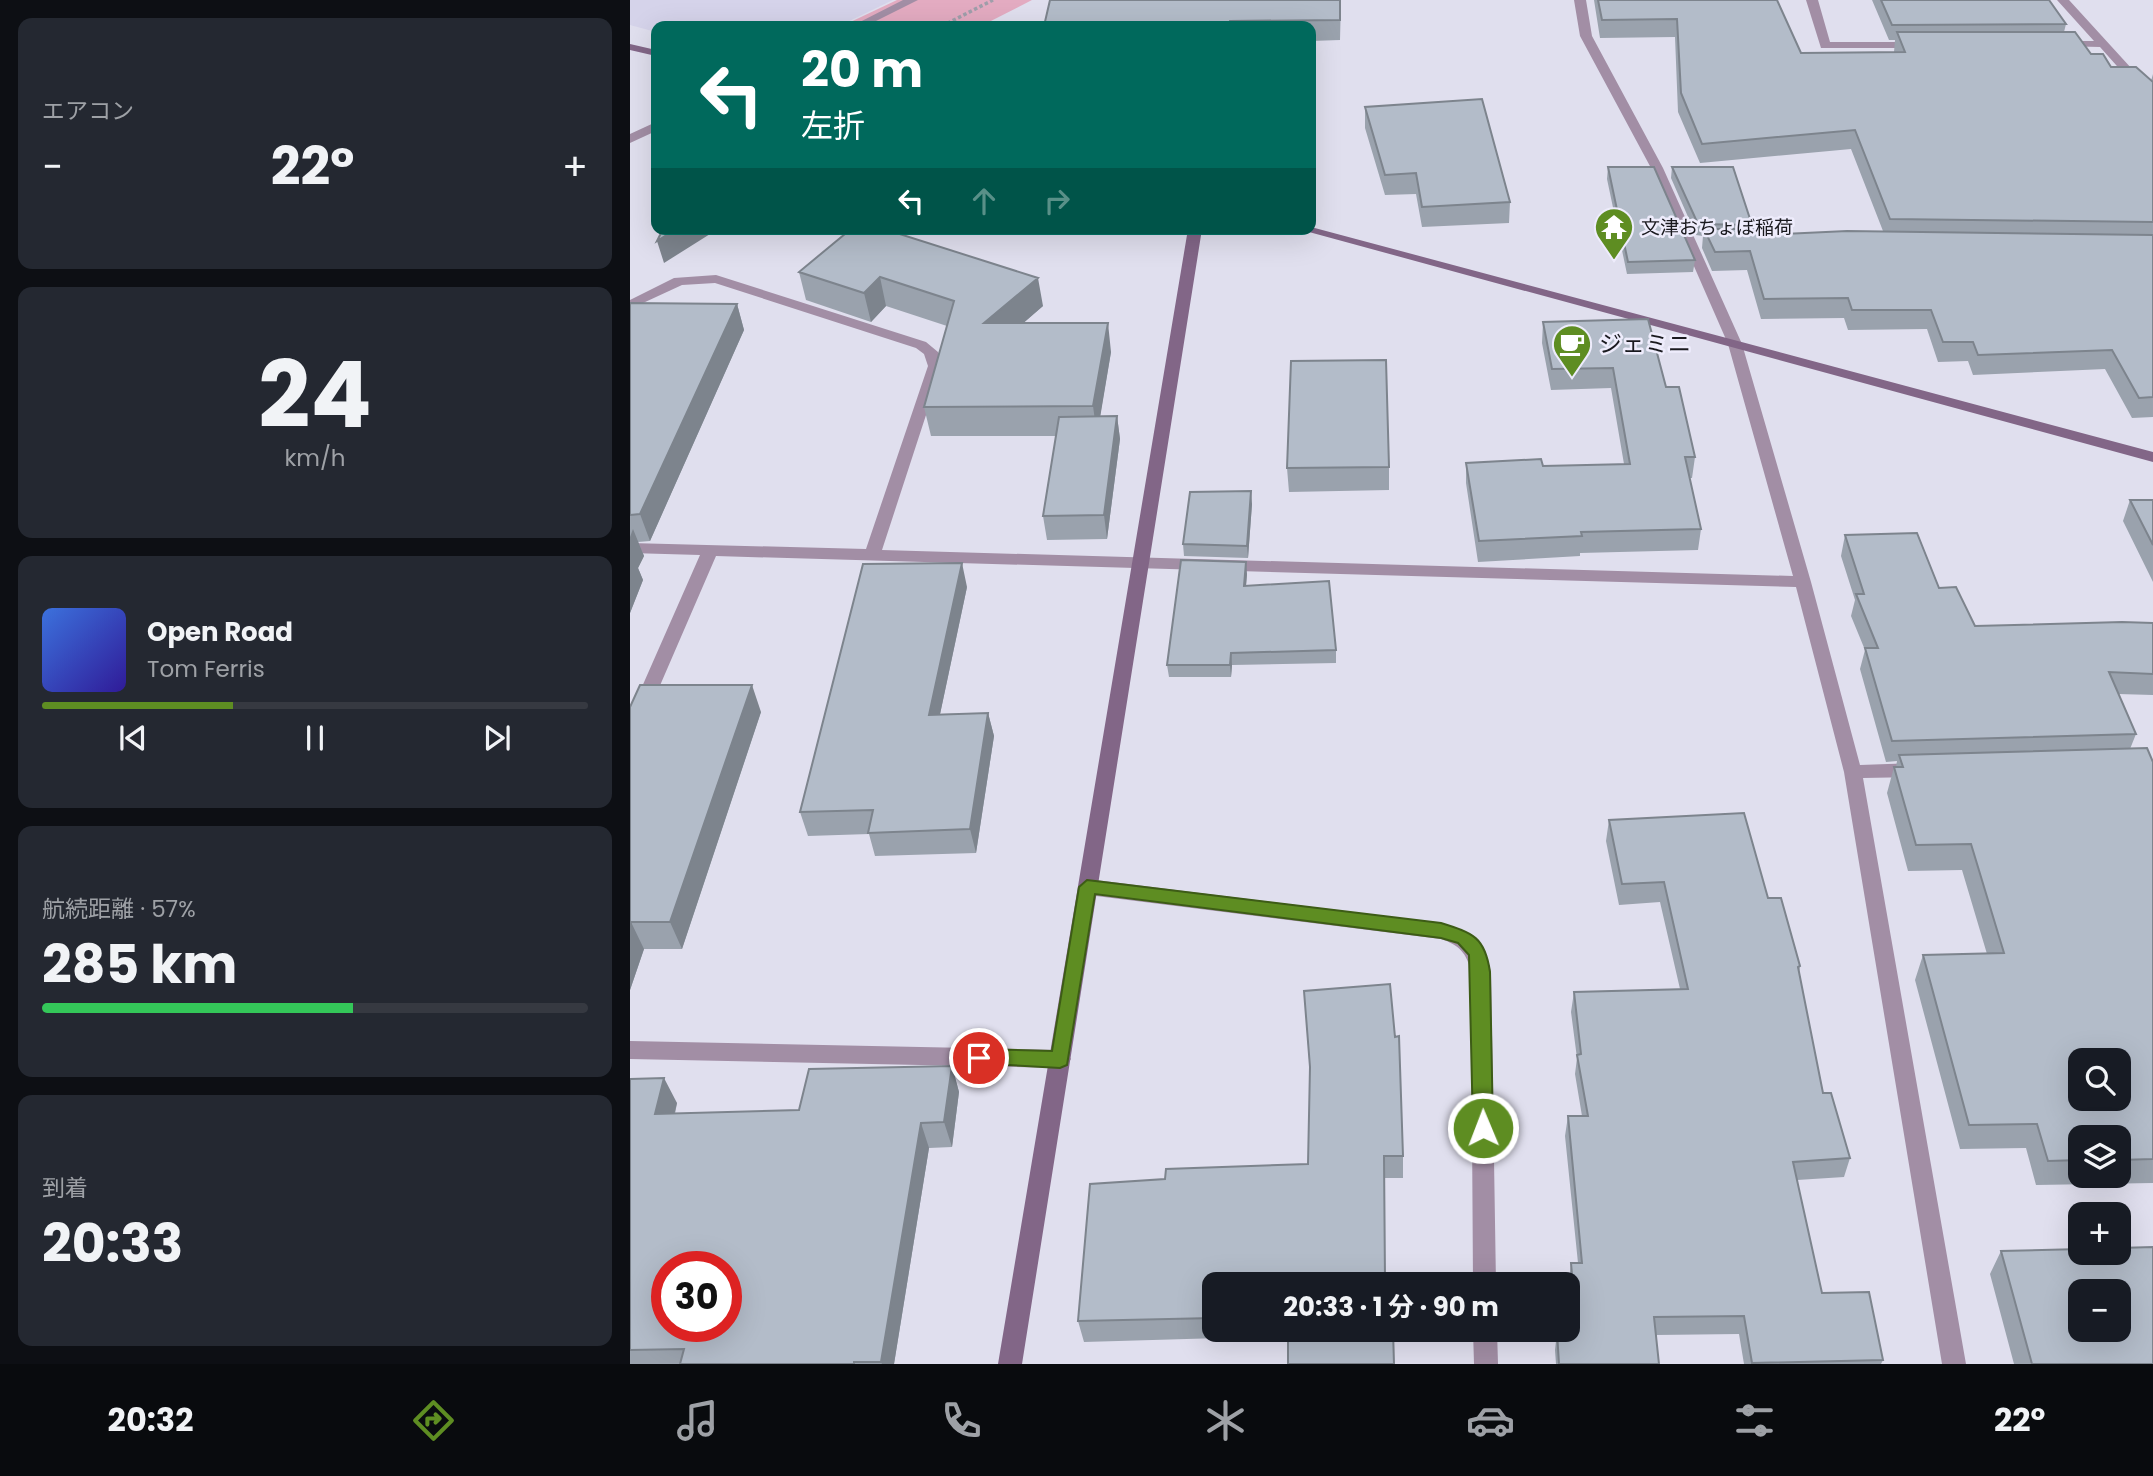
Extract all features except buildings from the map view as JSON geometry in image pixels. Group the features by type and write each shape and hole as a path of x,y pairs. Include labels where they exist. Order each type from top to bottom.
{"street":[{"path":"868,21 912,0"},
{"path":"1580,0 1586,36 1663,181 1735,344 1803,582 1853,772 1954,1364"},
{"path":"1812,0 1825,46 1937,45"},
{"path":"2063,0 2153,99"},
{"path":"2048,44 2104,44"},
{"path":"630,47 651,52"},
{"path":"630,139 651,128"},
{"path":"1316,232 2153,457"},
{"path":"1010,1364 1194,235"},
{"path":"630,305 679,281 716,279 909,341 931,352 935,366 873,554"},
{"path":"630,548 1803,582"},
{"path":"630,734 711,549"},
{"path":"1853,772 1935,770"},
{"path":"1087,887 1441,931 1464,938 1478,952 1481,972 1485,1272"},
{"path":"630,1050 1060,1059"},
{"path":"1485,1342 1486,1364"}],"path":[{"path":"952,21 993,0"}],"shaded area":[{"path":"630,0 893,0 849,21 651,21 651,31 630,25"},
{"path":"897,0 1032,0 991,21 853,21"}],"place":[{"name":"文津おちょぼ稲荷","path":"1614,261"},
{"name":"ジェミニ","path":"1572,378"}],"route":[{"path":"979,1058 1060,1059 1087,887 1441,931 1464,938 1478,952 1481,972 1483,1128"}]}
